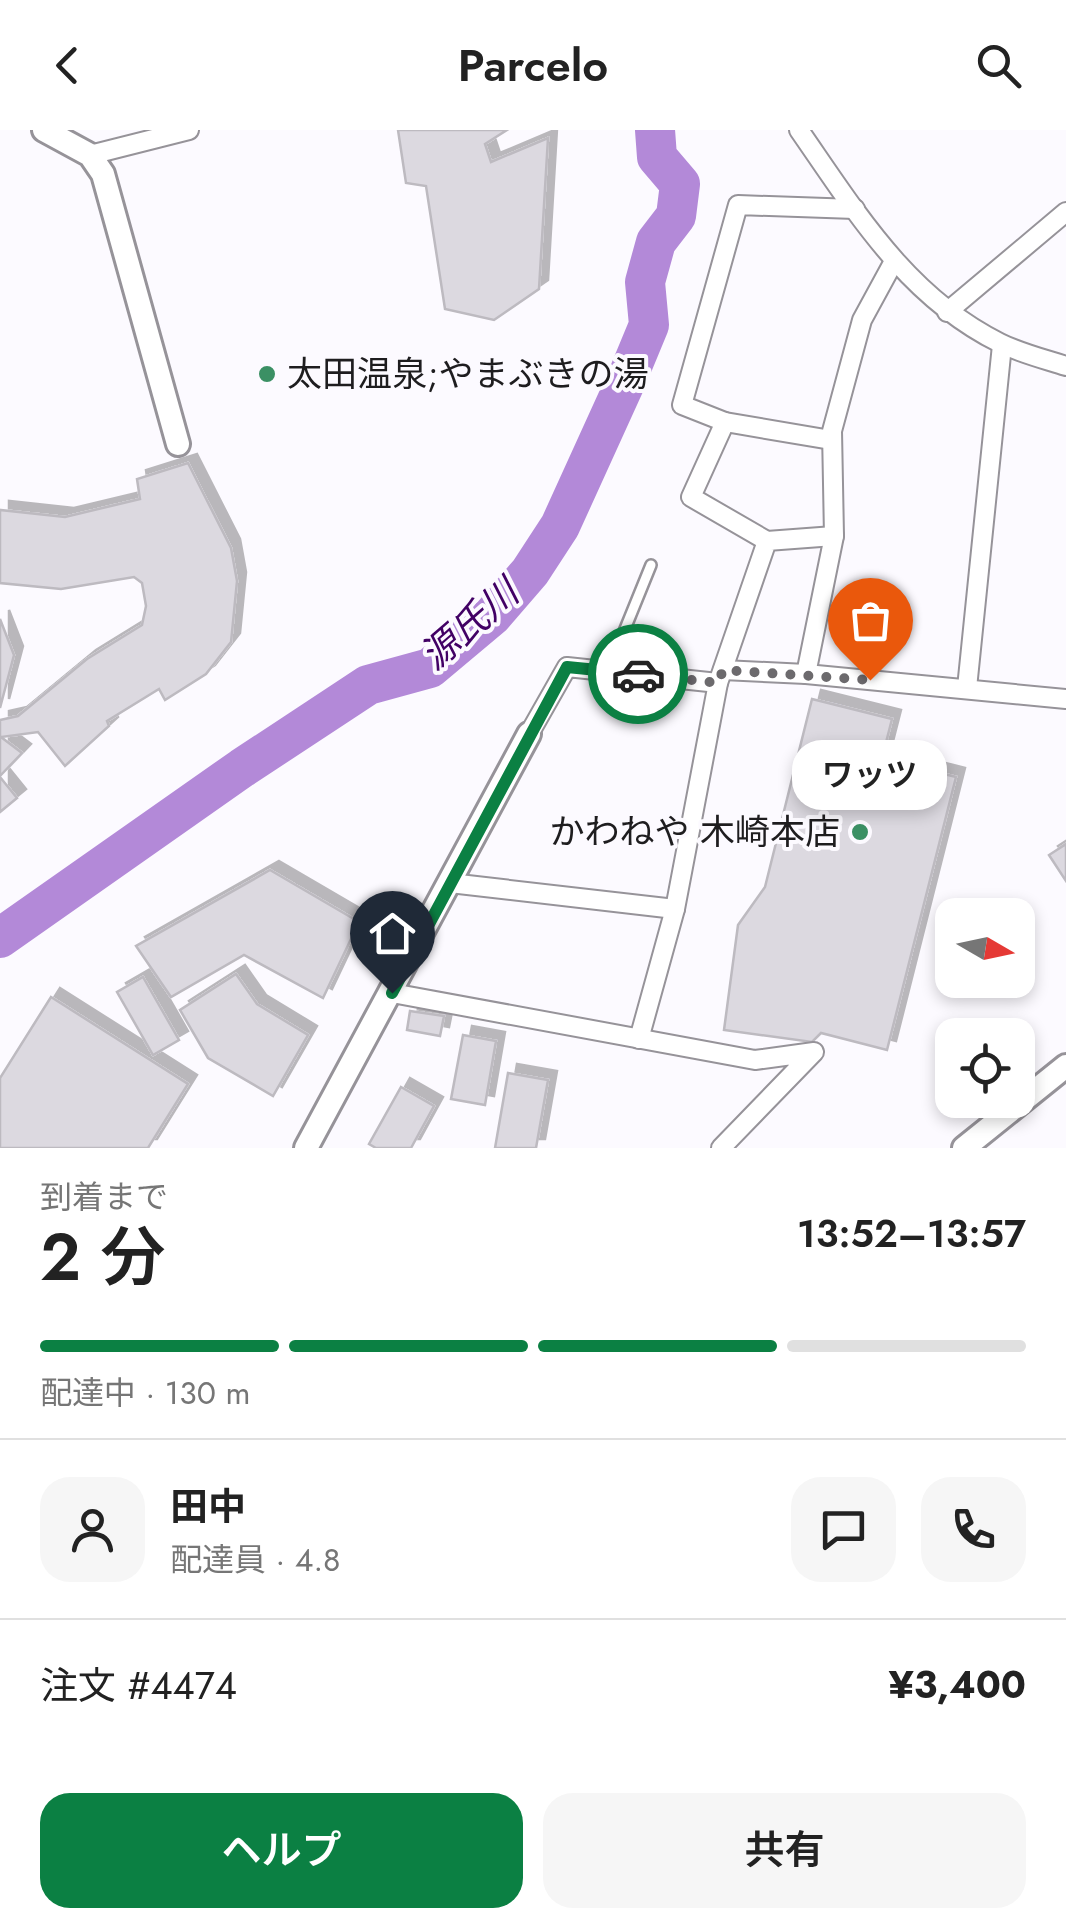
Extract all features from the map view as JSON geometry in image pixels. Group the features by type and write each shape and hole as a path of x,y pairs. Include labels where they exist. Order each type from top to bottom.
{"street":[{"path":"44,130 90,156 103,174 178,444"},
{"path":"90,156 189,130"},
{"path":"799,130 893,263 947,312 1002,345 1066,366"},
{"path":"831,440 725,422 682,405 738,205 855,210"},
{"path":"947,312 1066,212"},
{"path":"806,674 834,536 831,440 862,320 893,263"},
{"path":"967,688 1002,345"},
{"path":"725,422 692,498 767,542 834,536"},
{"path":"639,1039 674,908 721,676 767,542"},
{"path":"306,1148 567,667 721,676 806,674 1066,698"},
{"path":"450,883 674,908"},
{"path":"392,993 755,1060 814,1052 721,1148"},
{"path":"964,1148 1066,1066"}],"lane":[{"path":"608,671 651,564"}],"building":[{"path":"398,130 507,130 485,144 491,162 548,138 539,289 494,320 445,309 426,186 406,183"},
{"path":"188,463 231,548 237,581 231,642 206,674 165,700 159,689 107,721 109,726 65,766 38,732 1,737 22,753 0,776 0,720 18,716 87,659 142,625 146,606 142,583 134,577 61,589 0,583 0,510 65,517 140,499 137,479"},
{"path":"0,619 14,655 0,708"},
{"name":"かわねや 木崎本店","path":"812,699 892,719 882,758 956,777 887,1050 821,1033 812,1042 724,1030 738,925 765,887"},
{"path":"0,777 17,798 0,812"},
{"path":"1066,844 1066,881 1049,855"},
{"path":"270,870 359,922 323,998 244,955 171,997 136,946"},
{"path":"236,974 257,1004 308,1035 273,1096 208,1058 180,1010"},
{"path":"143,977 179,1040 153,1055 117,992"},
{"path":"51,997 188,1084 148,1148 0,1148 0,1078"},
{"path":"410,1011 444,1016 440,1036 407,1030"},
{"path":"463,1035 496,1041 485,1105 451,1099"},
{"path":"508,1073 548,1080 536,1148 495,1148"},
{"path":"401,1087 434,1106 411,1148 376,1148 369,1144"}],"waterway":[{"name":"源氏川","path":"0,938 368,685 430,668 492,616 530,572 560,526 649,325 645,282 656,242 676,216 680,184 657,157 655,130"}],"way so far":[{"path":"638,674 718,683 723,670 870,680"}],"place":[{"name":"太田温泉;やまぶきの湯","path":"267,374"},
{"name":"ワッツ","path":"870,680"},
{"name":"かわねや 木崎本店","path":"860,832"}],"route":[{"path":"392,993 567,667 638,674"}]}
